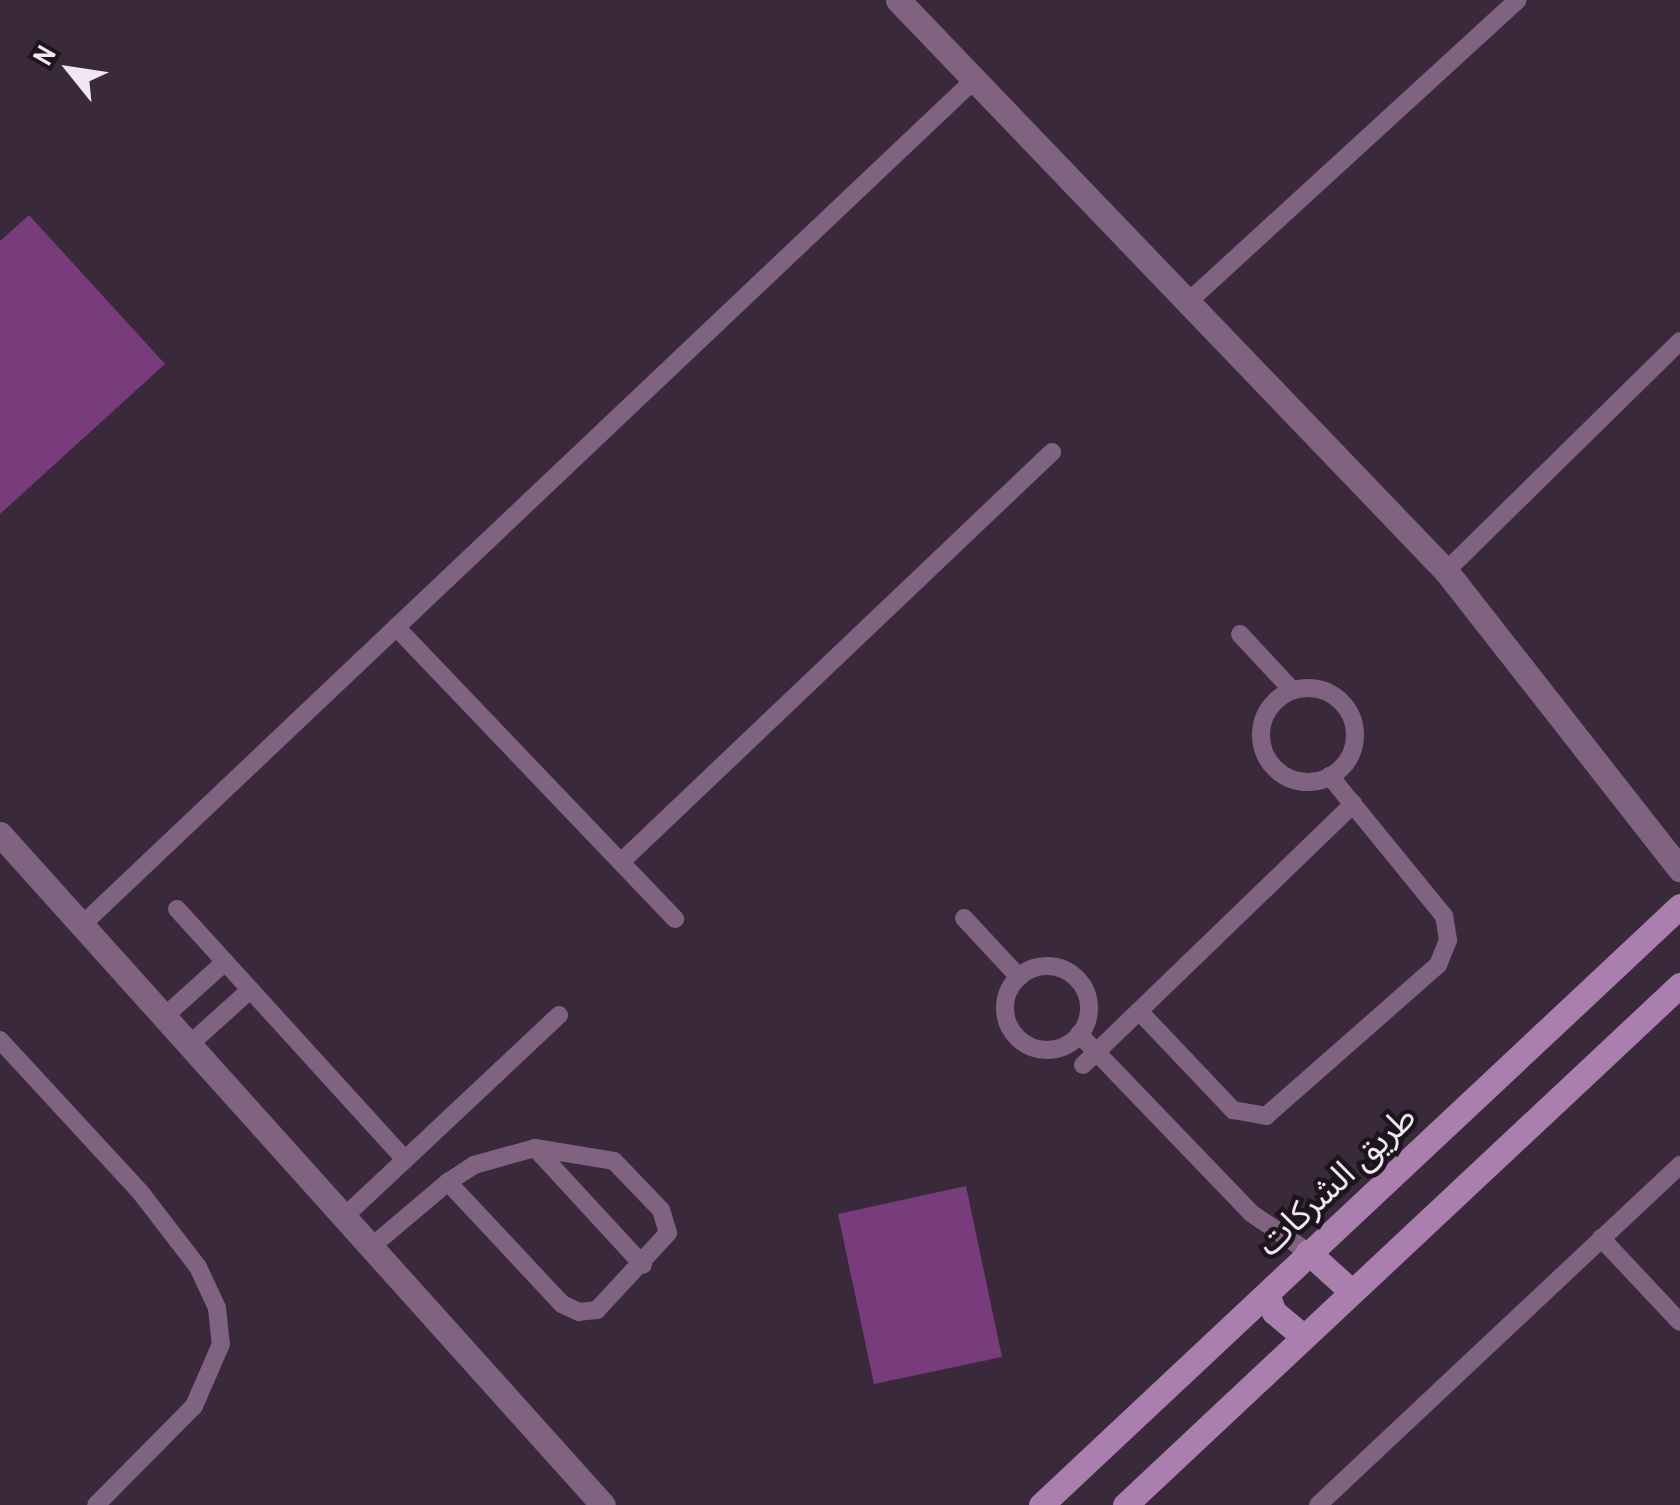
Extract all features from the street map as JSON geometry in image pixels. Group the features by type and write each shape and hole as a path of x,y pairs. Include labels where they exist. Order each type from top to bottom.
{"street":[{"path":"898,0 1446,572 1680,870"},
{"path":"0,834 603,1505"},
{"name":"طريق الشركات","path":"1041,1505 1680,906"},
{"path":"1124,1505 1680,985"},
{"path":"1308,1252 1350,1291"},
{"path":"1267,1294 1274,1312 1303,1336"}],"lane":[{"path":"1188,302 1517,0"},
{"path":"83,924 974,80"},
{"path":"1446,572 1680,341"},
{"path":"621,862 1052,452"},
{"path":"396,628 676,919"},
{"path":"1240,634 1292,690 1324,690 1349,711 1354,743 1330,776 1292,780 1266,758 1261,726 1292,690"},
{"path":"1139,1011 1233,1110 1266,1116 1438,965 1448,940 1444,916 1330,776"},
{"path":"1090,1059 1354,804"},
{"path":"177,909 405,1160"},
{"path":"964,918 1019,977"},
{"path":"165,1016 225,962"},
{"path":"1080,1034 1052,1050 1016,1037 1005,1000 1019,977 1044,966 1070,973 1087,995 1080,1034 1090,1059 1251,1214 1308,1252"},
{"path":"190,1044 250,990"},
{"path":"344,1217 559,1015"},
{"path":"0,1040 140,1193 198,1266 216,1308 221,1344 194,1406 96,1505"},
{"path":"371,1247 448,1182 474,1165 535,1148 614,1161 661,1210 668,1233 597,1310 570,1309 448,1182"},
{"path":"535,1148 643,1264"},
{"path":"1318,1505 1680,1165"},
{"path":"1601,1238 1680,1322"}],"building":[{"path":"29,215 165,364 0,514 0,241"},
{"path":"966,1186 1002,1357 874,1384 838,1214"}]}
